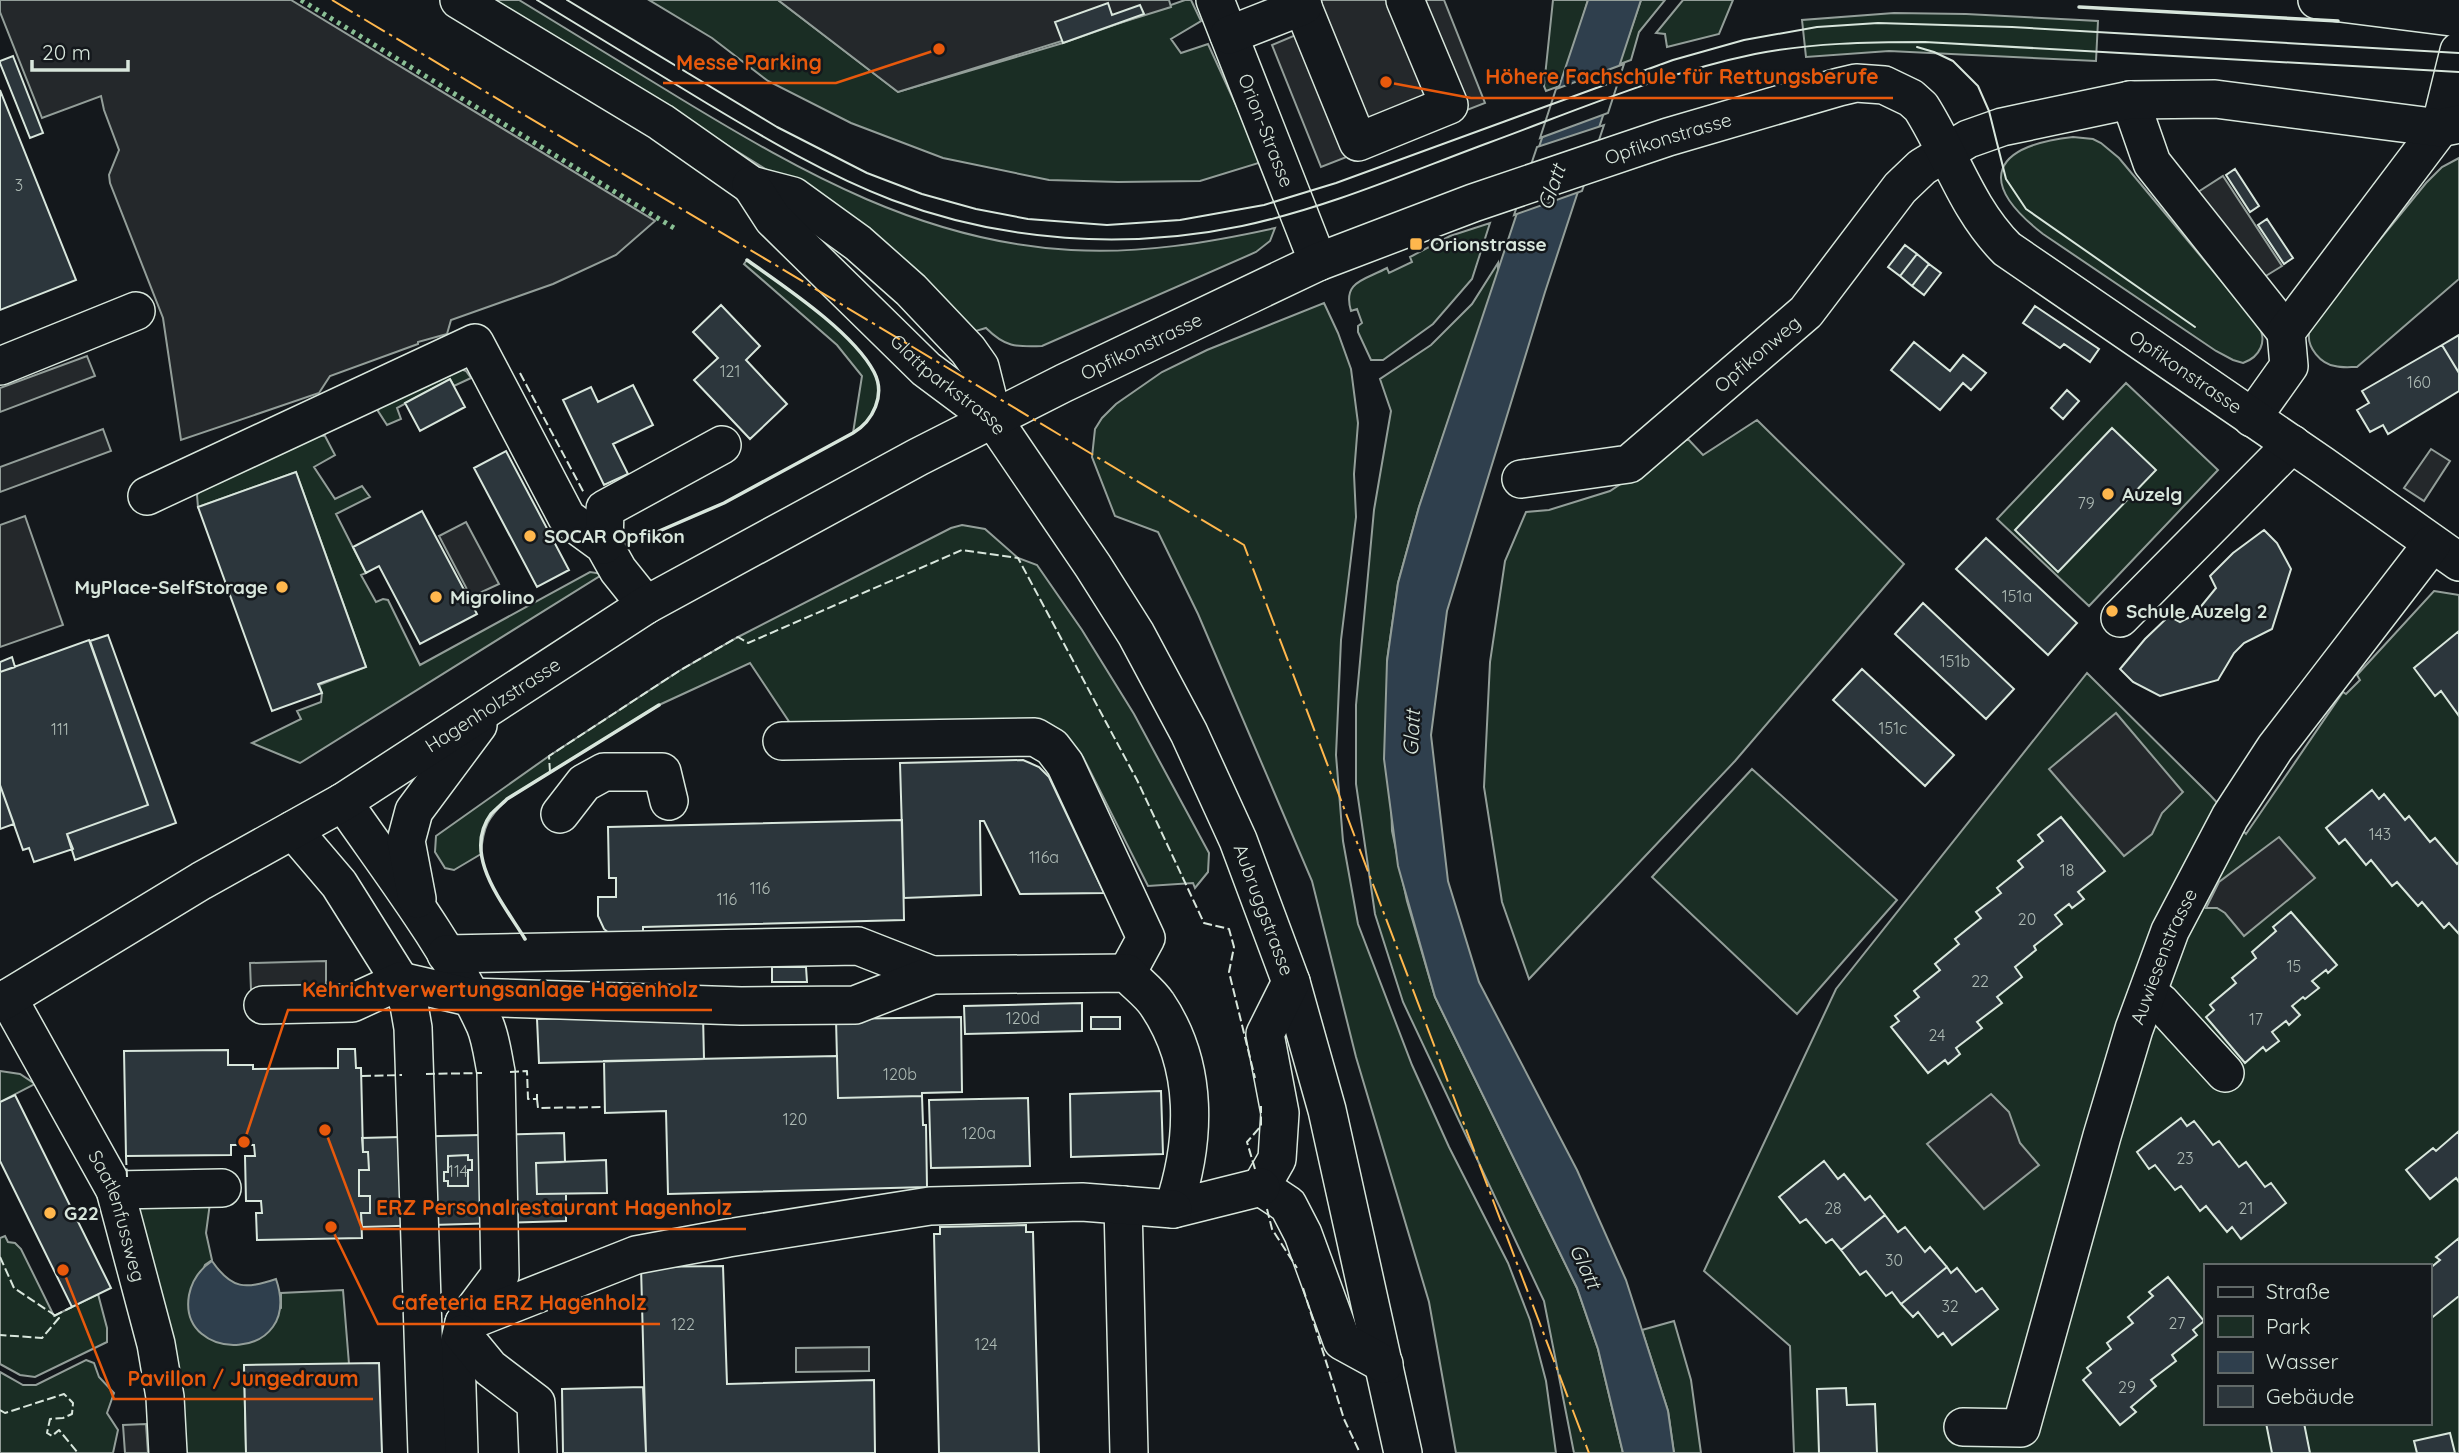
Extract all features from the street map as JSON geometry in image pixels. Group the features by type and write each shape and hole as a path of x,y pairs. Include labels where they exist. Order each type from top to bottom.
{"street":[{"name":"Glattparkstrasse","path":"459,0 661,122 751,186 773,219 926,369 993,419"},
{"name":"Orion-Strasse","path":"1215,0 1318,262"},
{"path":"1229,35 1301,3 1357,142 1449,105 1405,0"},
{"path":"2317,0 2459,18"},
{"path":"2286,332 2449,126 2459,51"},
{"name":"Opfikonstrasse","path":"993,419 1318,262 1473,203 1668,137 1839,87 1869,83 1884,85 1911,98 1928,119 1968,200 2007,249 2446,553"},
{"name":"Opfikonweg","path":"1521,479 1629,464 1807,312 1900,188 1922,167 1968,139 2001,127 2130,100 2215,99 2449,126"},
{"path":"2130,100 2151,163 2286,332 2289,366 2252,418"},
{"path":"0,366 136,311"},
{"path":"147,496 475,343 567,518 604,545 618,570 646,605"},
{"name":"Hagenholzstrasse","path":"4,1000 201,881 343,802 646,605 993,419"},
{"name":"Aubruggstrasse","path":"993,419 1129,622 1184,722 1238,840 1291,982 1327,1110 1403,1453"},
{"path":"2120,618 2292,444"},
{"path":"604,545 605,509 722,445"},
{"name":"Auwiesenstrasse","path":"1963,1427 2021,1428 2102,1136 2146,998 2170,931 2230,817 2275,748 2446,553"},
{"path":"419,911 406,841 414,811 494,705"},
{"path":"782,741 1035,737 1052,747 1065,764 1146,938 1126,973"},
{"path":"560,814 584,783 604,772 662,772 669,801"},
{"path":"343,802 446,954 485,1027 496,1072 500,1275 463,1329 456,1356 459,1453"},
{"path":"293,830 339,884 401,981 409,1005 413,1028 427,1453"},
{"path":"469,997 581,969 695,946 859,946 932,975"},
{"path":"446,954 581,969"},
{"path":"263,1005 352,1003 401,981 469,997 741,1006 855,1005 932,975 1126,973 1157,1003 1178,1043 1188,1081 1191,1124 1183,1179 1173,1209"},
{"path":"463,1329 636,1255 728,1238 930,1206 1082,1202 1173,1209 1261,1187 1277,1159 1280,1113 1265,1034 1291,982"},
{"path":"2146,998 2160,1002 2225,1073"},
{"name":"Saatlenfussweg","path":"4,1000 115,1190 156,1344 166,1397 168,1453"},
{"path":"1261,1187 1288,1205 1303,1234 1342,1341 1384,1364"},
{"path":"115,1190 222,1188"},
{"path":"1123,1205 1129,1453"},
{"path":"463,1329 490,1367 536,1403 538,1453"}],"green space":[{"path":"494,0 519,0 727,126 819,177 915,218 965,233 1017,244 1097,251 1173,246 1275,228 1270,241 1256,252 1042,346 1011,344 999,339 986,328 976,331 855,225"},
{"path":"649,0 778,0 898,92 1063,43 1191,0 1201,21 1171,39 1181,53 1208,44 1262,162 1200,181 1118,182 1049,180 943,158 851,123 768,81 712,38"},
{"path":"1553,0 1588,0 1569,63 1628,38 1641,0 1665,0 1639,32 1631,60 1546,91 1544,86"},
{"path":"1683,0 1733,0 1719,34 1667,47 1665,34 1656,33"},
{"path":"1894,13 2098,21 2096,61 1889,51 1806,57 1802,20"},
{"path":"2073,137 2093,139 2119,158 2258,325 2262,342 2254,357 2243,363 2216,351 2043,234 2021,215 2008,198 2002,182 2003,169 2010,158 2025,148"},
{"path":"2459,158 2459,279 2357,367 2338,367 2325,362 2310,344 2310,331 2316,318 2426,183 2442,167"},
{"path":"1490,223 1472,279 1433,324 1383,360 1371,360 1358,332 1358,326 1362,323 1357,309 1351,311 1349,301 1353,287 1387,268 1389,273 1412,262 1410,257 1450,236"},
{"path":"747,260 835,326 851,341 874,372 879,390 876,407 866,422 853,433 862,376 837,345 744,264"},
{"path":"1498,263 1498,274 1419,507 1398,583 1387,661 1392,831 1407,901 1435,997 1577,1288 1598,1349 1623,1453 1574,1453 1544,1301 1403,1002 1375,914 1356,784 1356,705 1374,510 1391,411 1380,379 1431,345 1472,304"},
{"path":"1324,303 1351,369 1358,423 1354,474 1356,517 1341,640 1336,755 1343,841 1358,924 1412,1065 1449,1147 1508,1263 1530,1320 1546,1381 1556,1453 1456,1453 1429,1302 1356,1057 1312,881 1198,614 1158,532 1115,516 1092,457 1095,429 1102,418 1116,404 1162,372 1207,350"},
{"path":"458,368 466,371 471,378 454,386 450,379 397,408 401,419 387,425 378,411 380,404"},
{"name":"Auzelg","path":"2126,383 2218,470 2089,606 1997,519"},
{"path":"1757,420 1904,564 1735,761 1529,979 1502,902 1484,787 1490,662 1505,561 1526,512 1549,510 1610,491 1688,439 1703,455"},
{"path":"311,434 325,436 335,455 314,467 335,499 362,486 370,497 336,514 366,573 361,575 376,602 388,600 420,665 590,572 603,574 300,763 252,743 301,719 297,711 321,702 319,685 366,667 296,472 198,507 197,495 204,485"},
{"path":"962,525 985,529 1018,558 1037,565 1082,630 1134,714 1209,853 1208,872 1195,888 1193,883 1148,886 1083,757 1070,742 792,726 750,663 659,705 507,799 488,823 481,854 454,870 445,868 435,852 436,836 549,756 679,671 738,637 951,528"},
{"path":"2434,591 2459,595 2459,1453 1794,1453 1790,1346 1704,1271 1836,989 2087,673 2246,834 2343,692 2346,694 2360,680 2357,675"},
{"path":"1752,769 1897,900 1797,1014 1652,877"},
{"path":"0,1071 20,1074 35,1084 0,1102"},
{"path":"148,1203 210,1203 206,1233 212,1260 205,1265 189,1307 195,1324 281,1308 281,1293 343,1290 349,1364 244,1366 246,1453 183,1453 132,1211"},
{"path":"5,1236 8,1242 15,1243 21,1249 54,1316 98,1294 107,1328 107,1342 35,1377 20,1375 0,1364 0,1238"},
{"path":"1674,1321 1691,1380 1701,1453 1674,1453 1668,1411 1642,1330"},
{"path":"86,1360 94,1363 99,1377 114,1393 107,1413 118,1430 113,1453 0,1453 0,1372 23,1385 36,1385"}],"shaded area":[{"path":"0,0 291,0 655,221 616,255 553,284 451,320 447,334 418,342 330,376 319,393 181,440 163,318 110,183 109,175 119,150 101,96 42,118 0,12"},
{"path":"778,0 1169,0 1171,7 898,92"},
{"path":"1282,0 1444,0 1485,103 1321,167 1272,45 1296,35"},
{"path":"2223,176 2282,266 2256,282 2198,192"},
{"path":"87,356 95,376 0,412 0,388"},
{"path":"103,429 111,451 0,492 0,467"},
{"path":"2431,449 2450,461 2424,501 2404,488"},
{"path":"25,516 63,625 0,647 0,525"},
{"path":"466,522 499,584 471,597 439,536"},
{"path":"2116,713 2183,792 2162,813 2152,834 2124,856 2049,769"},
{"path":"2279,837 2315,878 2244,936 2225,913 2217,908 2206,908 2219,882"},
{"path":"326,961 326,988 251,990 250,963"},
{"path":"1991,1094 2009,1112 2020,1143 2039,1165 1984,1209 1927,1144"},
{"path":"869,1347 869,1371 796,1372 796,1348"},
{"path":"146,1424 148,1453 125,1453 123,1425"}],"water":[{"name":"Glatt","path":"1588,0 1641,0 1545,292 1447,611 1431,735 1448,881 1479,982 1577,1170 1626,1280 1668,1411 1674,1453 1623,1453 1598,1349 1577,1288 1435,997 1398,866 1384,759 1387,661 1398,583 1419,507"},
{"path":"212,1261 226,1277 240,1285 276,1279 280,1307 273,1327 258,1339 239,1345 219,1343 202,1334 190,1318 189,1295 192,1284 200,1271"}],"pier":[{"path":"1624,64 1608,113 1540,138 1556,89"},
{"path":"1604,125 1582,191 1514,215 1537,147"}],"building":[{"path":"1108,3 1112,15 1140,5 1144,14 1063,43 1055,22"},
{"path":"13,56 43,133 30,138 0,63"},
{"path":"0,90 76,280 0,310"},
{"path":"2235,169 2259,206 2250,212 2226,175"},
{"path":"2267,219 2293,258 2284,264 2258,225"},
{"path":"1905,245 1917,254 1900,276 1888,267"},
{"path":"1917,254 1929,264 1912,286 1900,276"},
{"path":"1929,264 1941,273 1924,295 1912,286"},
{"path":"721,305 760,346 746,360 787,404 750,439 694,380 718,358 693,332"},
{"path":"2035,306 2099,349 2090,362 2064,344 2060,348 2023,323"},
{"path":"2459,335 2459,373 2442,345"},
{"path":"1914,342 1950,371 1963,355 1986,373 1971,390 1963,383 1940,410 1891,370"},
{"path":"2442,345 2459,373 2459,391 2388,434 2383,425 2370,432 2357,410 2369,403 2362,391"},
{"path":"450,379 465,407 420,431 405,403"},
{"path":"633,385 653,425 613,444 628,474 604,485 563,400 591,387 598,402"},
{"path":"2067,390 2079,401 2063,419 2051,408"},
{"path":"2112,428 2156,470 2058,572 2015,530"},
{"path":"506,451 569,570 537,587 474,468"},
{"name":"MyPlace-SelfStorage","path":"296,472 366,667 318,684 322,693 272,711 198,507"},
{"path":"422,511 477,614 420,644 379,566 366,573 353,547"},
{"path":"2264,530 2277,543 2291,569 2272,629 2244,643 2234,653 2218,680 2160,696 2133,682 2120,669 2145,639 2169,616 2180,622 2194,615 2216,588 2210,576 2233,553"},
{"path":"1986,538 2077,623 2048,655 1956,569"},
{"path":"1923,603 2014,689 1986,719 1895,634"},
{"path":"2459,631 2459,716 2441,691 2435,696 2414,668"},
{"path":"108,635 176,823 75,860 67,834 148,805 90,641"},
{"path":"89,640 148,805 67,834 73,849 34,862 29,848 23,850 0,785 0,672"},
{"path":"12,657 15,667 0,672 0,662"},
{"path":"1862,669 1954,755 1925,786 1833,700"},
{"path":"1023,760 1039,767 1049,777 1104,893 1020,894 984,821 980,821 981,895 904,898 900,763"},
{"path":"0,785 14,824 0,829"},
{"path":"2372,790 2379,799 2384,794 2405,820 2409,816 2430,842 2435,838 2457,864 2459,862 2459,934 2449,923 2444,928 2422,902 2418,906 2397,882 2392,886 2371,860 2366,865 2345,839 2339,844 2326,828"},
{"path":"2061,817 2105,871 2078,892 2084,899 2072,908 2069,904 2055,915 2062,924 2034,946 2036,950 2015,967 2022,977 1997,997 2002,1003 1977,1022 1982,1028 1956,1048 1960,1054 1948,1064 1945,1060 1928,1073 1891,1027 1899,1021 1895,1016 1919,997 1914,991 1940,970 1935,964 1959,944 1955,939 1981,918 1976,912 2001,893 1997,888 2023,867 2018,861 2043,841 2038,835"},
{"path":"902,820 904,920 643,927 643,938 610,934 604,929 598,916 598,897 616,897 616,878 609,878 608,827"},
{"path":"2291,912 2337,965 2312,981 2319,988 2292,1006 2300,1015 2289,1025 2286,1021 2272,1032 2279,1041 2266,1051 2263,1047 2245,1063 2206,1017 2214,1010 2210,1005 2236,983 2232,978 2256,958 2252,952 2276,931 2273,927"},
{"path":"772,967 806,967 807,982 772,982"},
{"path":"1082,1003 1082,1031 965,1034 964,1006"},
{"path":"703,1015 704,1059 539,1063 537,1019"},
{"path":"961,1017 962,1092 838,1098 836,1019"},
{"path":"1091,1017 1120,1017 1120,1029 1091,1029"},
{"path":"338,1049 355,1049 356,1068 361,1068 363,1152 368,1152 369,1170 359,1170 359,1196 370,1196 370,1213 361,1213 362,1238 257,1240 256,1213 262,1213 261,1201 246,1201 245,1156 255,1156 254,1145 231,1145 231,1155 126,1156 124,1051 228,1050 228,1065 253,1065 253,1069 338,1068"},
{"path":"837,1056 838,1098 922,1096 923,1125 926,1125 927,1187 668,1194 666,1111 605,1113 604,1061"},
{"path":"1161,1091 1163,1154 1071,1157 1070,1094"},
{"name":"G22","path":"15,1095 111,1288 72,1307 0,1161 0,1102"},
{"path":"1028,1098 1030,1166 931,1168 929,1100"},
{"path":"2181,1118 2187,1126 2194,1121 2213,1145 2219,1141 2239,1167 2246,1162 2265,1187 2271,1183 2286,1203 2241,1239 2232,1227 2227,1232 2206,1206 2200,1211 2181,1186 2175,1190 2155,1165 2149,1169 2137,1152"},
{"path":"2459,1131 2459,1182 2456,1178 2430,1199 2406,1170 2433,1148 2436,1151"},
{"path":"564,1133 565,1162 536,1163 537,1194 566,1194 566,1221 362,1227 361,1213 370,1213 370,1196 359,1196 359,1170 369,1170 368,1152 363,1152 362,1138"},
{"path":"468,1155 468,1160 472,1160 472,1170 468,1170 468,1186 448,1186 448,1181 444,1181 444,1172 448,1172 448,1156"},
{"path":"606,1160 607,1193 537,1194 536,1163"},
{"path":"1824,1161 1838,1179 1844,1174 1865,1200 1870,1196 1885,1215 1841,1250 1832,1239 1826,1243 1806,1219 1800,1223 1779,1197"},
{"path":"1885,1215 1898,1232 1905,1227 1925,1252 1930,1247 1947,1267 1901,1304 1892,1292 1886,1296 1866,1271 1860,1275 1841,1250"},
{"path":"1026,1225 1026,1232 1033,1232 1039,1453 939,1453 934,1234 940,1234 940,1227"},
{"path":"2459,1238 2459,1296 2431,1318 2431,1267 2440,1260 2436,1257"},
{"path":"723,1266 727,1384 874,1380 875,1453 646,1453 641,1267"},
{"path":"1947,1267 1951,1273 1957,1268 1976,1292 1982,1288 1998,1309 1952,1345 1943,1333 1938,1337 1918,1312 1913,1317 1901,1304"},
{"path":"2168,1277 2204,1321 2193,1330 2197,1335 2172,1355 2176,1361 2151,1380 2156,1386 2131,1407 2136,1412 2120,1425 2083,1380 2091,1373 2087,1368 2111,1349 2107,1343 2133,1323 2128,1317 2153,1296 2149,1292"},
{"path":"379,1363 382,1453 246,1453 244,1365"},
{"path":"643,1387 646,1453 563,1453 562,1389"},
{"path":"1846,1388 1847,1405 1875,1404 1877,1453 1819,1453 1817,1389"},
{"path":"2266,1425 2304,1425 2310,1453 2272,1453"},
{"path":"2450,1433 2455,1453 2417,1453 2414,1441"}],"tram line":[{"path":"537,0 753,131 868,190 934,214 977,225 1065,238 1154,238 1198,233 1242,226 1305,210 1653,82 1721,62 1797,47 1925,42 2459,72"},
{"path":"567,0 777,127 867,173 922,194 976,209 1028,219 1107,225 1180,220 1264,205 1336,183 1673,60 1744,40 1817,27 1878,23 2012,27 2459,53"},
{"path":"1917,47 1953,61 1978,86 1989,111 2006,179 2026,209 2195,327"}],"hedge":[{"path":"301,0 674,228"}],"fence":[{"path":"520,373 584,493"},
{"path":"550,772 549,756 679,671 738,637 748,643 962,550 1018,558 1137,780 1204,923 1229,929 1234,947 1229,972 1255,1078"},
{"path":"510,1072 527,1071 528,1099 537,1099 537,1091"},
{"path":"426,1074 482,1073"},
{"path":"362,1076 402,1075"},
{"path":"537,1099 538,1108 604,1107"},
{"path":"1255,1169 1247,1142 1261,1126 1261,1106"},
{"path":"126,1156 127,1177"},
{"path":"1267,1209 1272,1229 1297,1268"},
{"path":"0,1257 14,1288 59,1318 42,1338 0,1335"},
{"path":"1303,1288 1344,1419 1360,1453"},
{"path":"54,1316 72,1307"},
{"path":"0,1410 5,1413 64,1394 73,1403 72,1414 50,1419 47,1433 52,1436 59,1430 78,1453"}],"wall":[{"path":"2079,7 2338,21"},
{"path":"650,535 724,503 853,433 866,422 876,407 879,390 874,372 851,341 817,311 747,260"},
{"path":"525,939 497,895 483,862 483,830 491,814 507,799 659,705"}],"power":[{"path":"332,0 1244,545 1589,1453"}],"place":[{"name":"Messe Parking","path":"939,49"},
{"name":"Höhere Fachschule für Rettungsberufe","path":"1386,82"},
{"name":"Orionstrasse","path":"1416,244"},
{"name":"Auzelg","path":"2108,494"},
{"name":"SOCAR Opfikon","path":"530,536"},
{"name":"MyPlace-SelfStorage","path":"282,587"},
{"name":"Migrolino","path":"436,597"},
{"name":"Schule Auzelg 2","path":"2112,611"},
{"name":"ERZ Personalrestaurant Hagenholz","path":"325,1130"},
{"name":"Kehrichtverwertungsanlage Hagenholz","path":"244,1142"},
{"name":"G22","path":"50,1213"},
{"name":"Cafeteria ERZ Hagenholz","path":"331,1227"},
{"name":"Pavillon / Jungedraum","path":"63,1270"}]}
